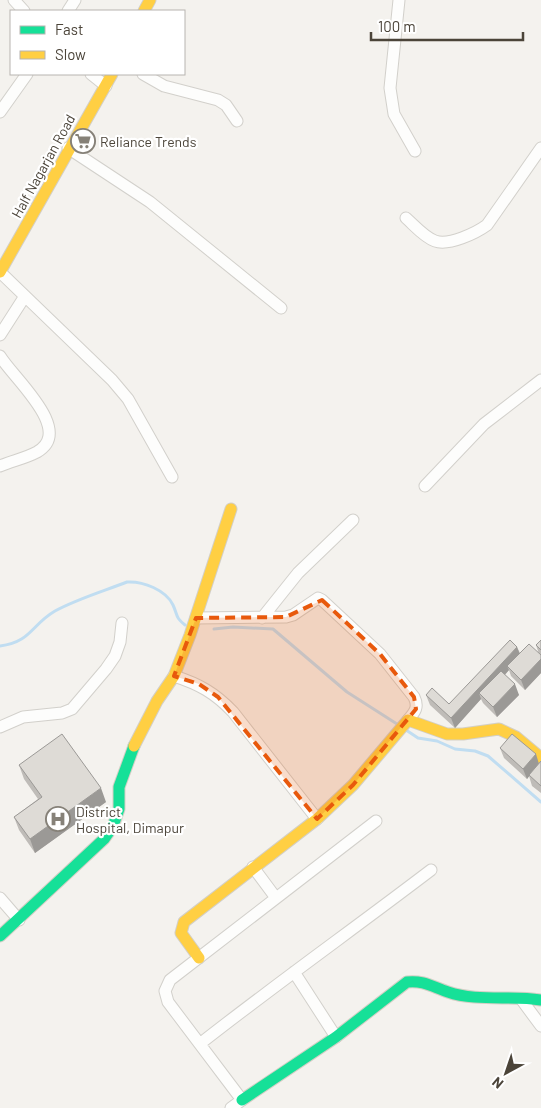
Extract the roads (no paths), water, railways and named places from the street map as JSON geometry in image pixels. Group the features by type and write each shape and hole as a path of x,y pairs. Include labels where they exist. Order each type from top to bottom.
{"street":[{"path":"14,0 23,10"},
{"path":"399,0 390,88 394,114 415,151"},
{"path":"0,112 26,75"},
{"path":"91,75 106,86"},
{"name":"Half Nagarjan Road","path":"0,272 68,148 112,75"},
{"path":"145,75 164,86 218,100 226,105 237,121"},
{"path":"68,148 150,202 281,308"},
{"path":"406,218 428,238 436,242 446,242 480,231 488,225 541,148"},
{"path":"0,272 118,386 142,422 172,478"},
{"path":"0,335 25,296"},
{"path":"0,356 45,414 51,429 48,442 38,451 0,466"},
{"path":"425,486 484,424 541,380"},
{"path":"0,936 104,839 113,826 119,809 119,787 126,764 157,700 174,676 196,618 231,509"},
{"path":"262,618 298,573 354,520"},
{"path":"196,618 262,618 293,615 318,598 380,654 417,703 416,710 407,722 354,785 317,819 184,922 180,927 183,938 199,958"},
{"path":"0,728 23,717 62,714 72,709 106,670 115,656 120,642 122,623"},
{"path":"174,676 199,684 218,697 233,712 317,819"},
{"path":"407,722 429,730 460,735 497,728 512,735 541,758"},
{"path":"242,1100 201,1043 168,1002 165,991 170,980 376,821"},
{"path":"253,867 276,898"},
{"path":"201,1043 431,870"},
{"path":"0,898 19,920"},
{"path":"294,972 336,1037"},
{"path":"231,1108 336,1037 407,982 416,979 456,994 502,995 541,1000"},
{"path":"521,998 541,1026"}],"waterway":[{"path":"0,646 10,644 25,637 55,611 127,582 140,583 160,591 170,600 178,618 185,625"},
{"path":"214,629 233,627 273,629 347,692 397,724"},
{"path":"406,730 418,738 437,741 455,749 475,751 488,756 541,802"}],"place":[{"name":"Reliance Trends","path":"83,141"},
{"name":"District Hospital, Dimapur","path":"58,819"}]}
